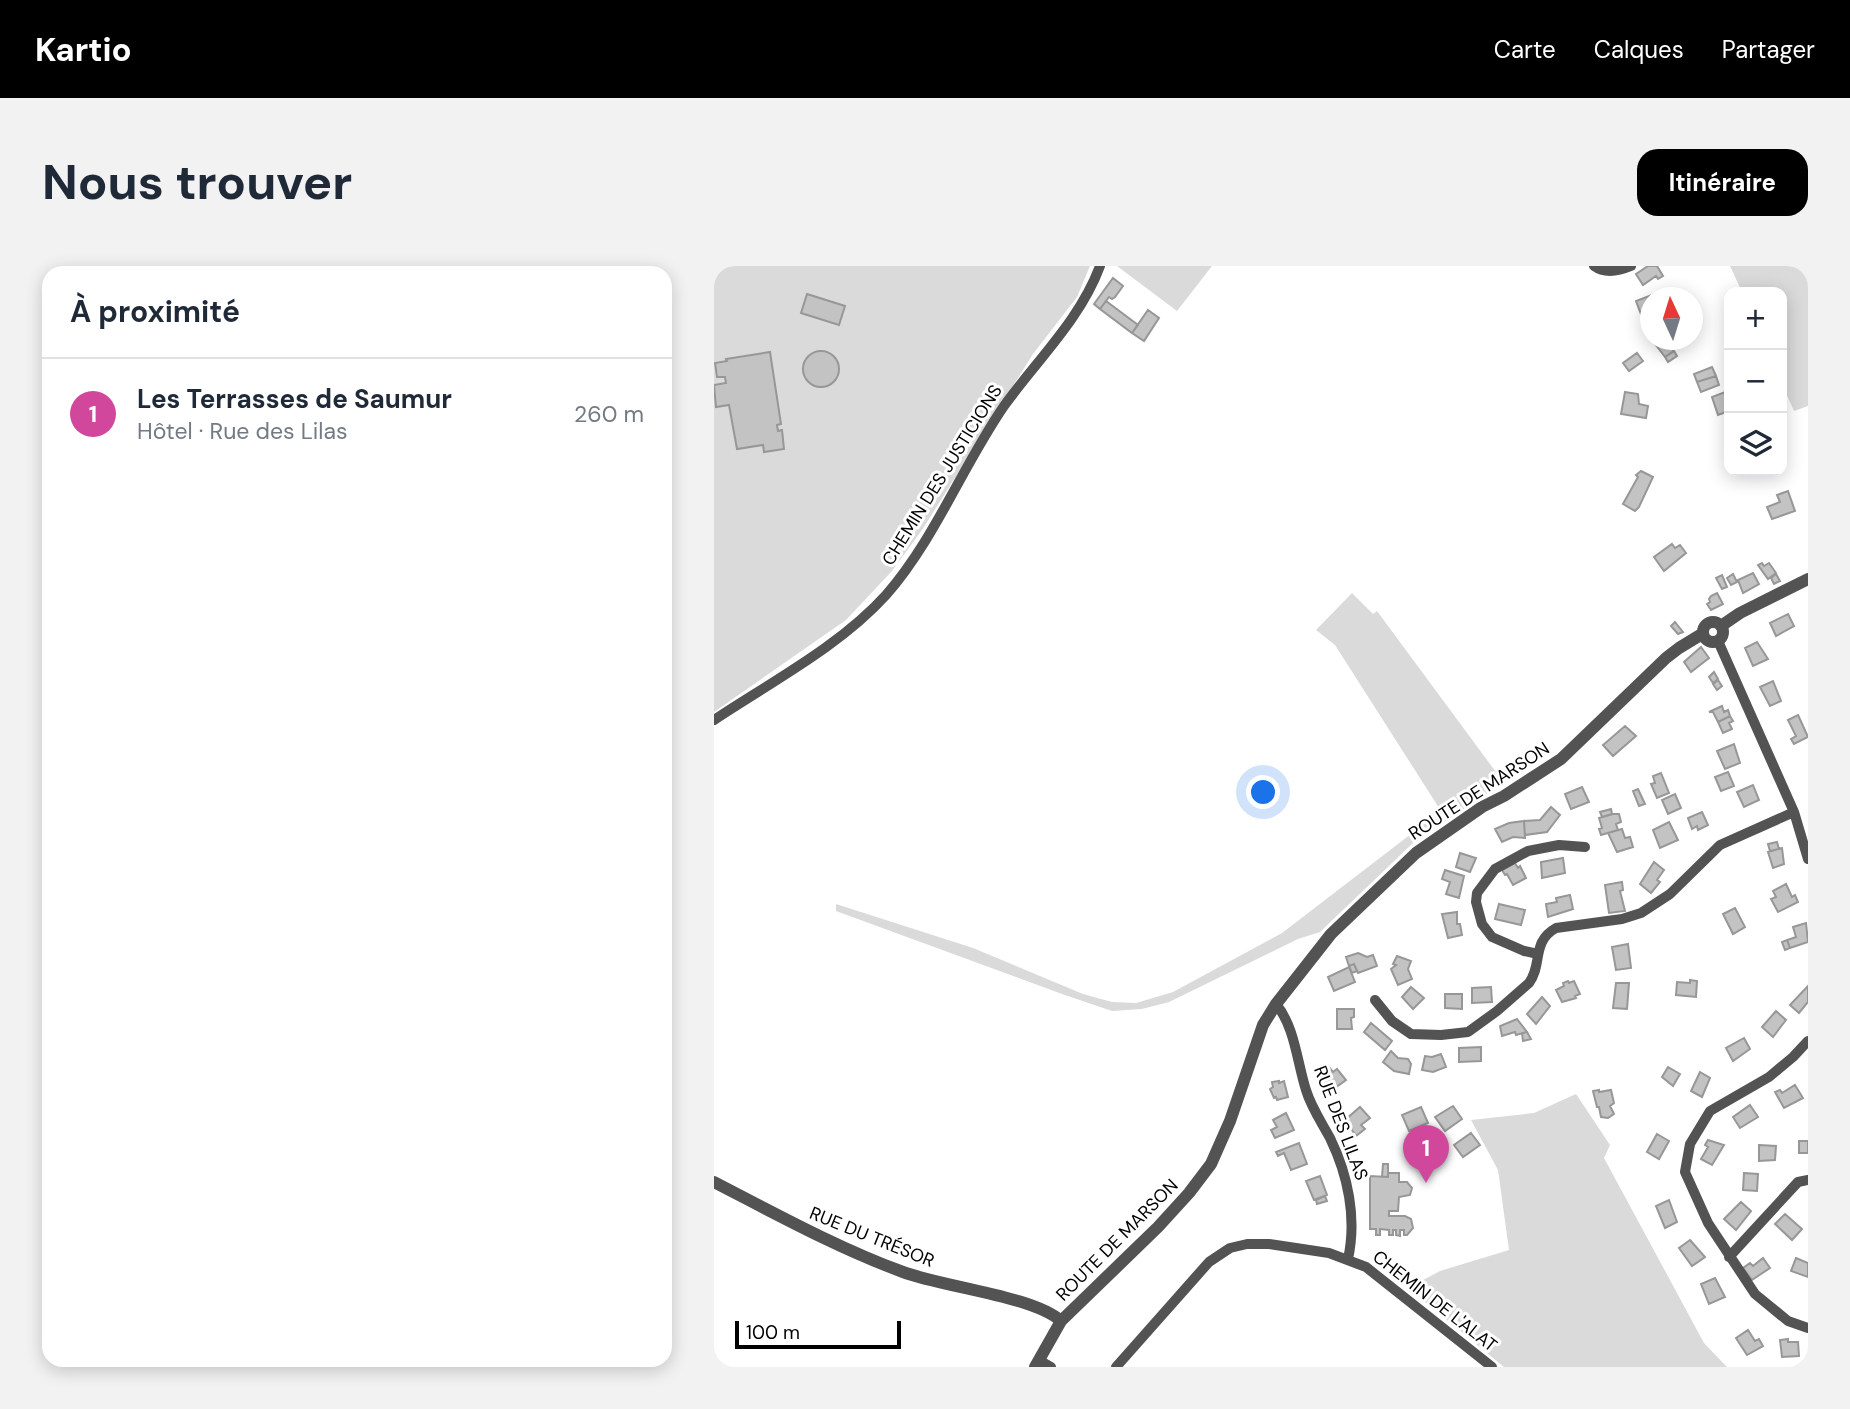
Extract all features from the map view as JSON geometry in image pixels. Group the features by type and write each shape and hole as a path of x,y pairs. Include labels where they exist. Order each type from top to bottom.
{"street":[{"name":"CHEMIN DES JUSTICIONS","path":"714,720 860,622 887,593 916,556 1000,412 1024,378 1073,319 1100,266"},
{"path":"1594,266 1599,270 1612,271 1631,266"},
{"path":"1721,626 1740,613 1808,579"},
{"path":"1718,641 1707,640 1702,634 1704,626 1710,622 1721,626"},
{"path":"1718,641 1723,634 1721,626"},
{"name":"ROUTE DE MARSON","path":"1037,1364 1061,1321 1166,1219 1212,1164 1263,1025 1276,1004 1331,934 1416,853 1471,814 1561,759 1666,658 1702,634"},
{"path":"1718,641 1794,812 1808,859"},
{"path":"1375,1000 1392,1021 1411,1034 1468,1032 1529,983 1533,978 1542,939 1556,928 1622,919 1650,909 1670,894 1720,845 1794,812"},
{"path":"1538,954 1492,937 1482,924 1476,902 1477,893 1495,869 1528,851 1559,845 1585,847"},
{"name":"RUE DES LILAS","path":"1276,1004 1282,1011 1292,1036 1307,1093 1337,1154 1352,1200 1348,1259"},
{"path":"1808,1041 1769,1077 1710,1111 1690,1144 1685,1172 1708,1223 1755,1294 1788,1321 1808,1328"},
{"path":"1729,1257 1798,1182 1808,1180"},
{"name":"RUE DU TRÉSOR","path":"714,1182 823,1238 904,1273 1038,1308 1061,1321"},
{"name":"CHEMIN DE L'ALAT","path":"1116,1367 1209,1262 1230,1248 1247,1244 1269,1244 1329,1253 1366,1267 1492,1367"},
{"path":"1037,1364 1051,1367"}],"shaded area":[{"path":"714,266 1090,266 1077,297 1033,354 922,530 892,571 846,620 714,712"},
{"path":"1117,266 1212,266 1177,311"},
{"path":"1730,266 1808,266 1808,406 1794,411 1787,395 1787,287 1740,287"},
{"path":"1352,593 1373,614 1377,611 1504,783 1415,841 1320,932 1298,939 1169,1002 1142,1009 1112,1011 836,911 836,904 973,948 1083,994 1112,1002 1136,1003 1173,992 1282,933 1441,811 1335,645 1316,630"},
{"path":"1576,1094 1610,1145 1604,1158 1704,1343 1727,1367 1504,1367 1408,1288 1440,1271 1509,1250 1498,1170 1471,1120 1534,1113"}],"building":[{"path":"1648,266 1657,266 1663,276 1658,279 1656,276 1643,285 1636,274"},
{"path":"1113,278 1123,286 1115,297 1109,297 1100,309 1094,304"},
{"path":"807,294 845,306 839,325 801,313"},
{"path":"1106,301 1138,325 1132,333 1100,309"},
{"path":"1148,310 1159,318 1144,341 1132,333"},
{"path":"1660,350 1674,351 1665,357"},
{"path":"821,351 834,356 839,369 834,382 821,387 808,382 803,369 808,356"},
{"path":"1674,351 1677,356 1668,362 1665,357"},
{"path":"770,352 781,424 777,425 778,431 782,430 784,449 764,452 763,445 737,449 729,405 716,407 714,385 726,383 725,377 717,377 715,363"},
{"path":"1637,353 1643,361 1629,371 1623,363"},
{"path":"1712,367 1716,376 1697,382 1694,374"},
{"path":"1716,376 1719,385 1701,392 1697,382"},
{"path":"1625,392 1638,394 1639,404 1648,406 1646,418 1621,414"},
{"path":"1724,392 1724,413 1718,415 1712,397"},
{"path":"1641,471 1653,477 1635,511 1623,504 1638,477 1636,475"},
{"path":"1788,491 1795,511 1772,519 1767,507 1780,502 1777,495"},
{"path":"1672,544 1675,548 1680,545 1686,553 1664,571 1654,557"},
{"path":"1762,563 1764,566 1769,563 1776,573 1768,579 1758,565"},
{"path":"1753,573 1759,584 1743,593 1738,580"},
{"path":"1733,574 1737,582 1731,585 1727,578"},
{"path":"1776,574 1780,581 1774,584 1771,578"},
{"path":"1722,575 1727,587 1722,589 1716,578"},
{"path":"1717,593 1723,604 1711,610 1707,604 1711,596"},
{"path":"1788,614 1794,626 1776,636 1770,623"},
{"path":"1675,622 1683,632 1678,634 1671,626"},
{"path":"1757,642 1768,659 1753,666 1745,648"},
{"path":"1701,647 1709,658 1691,672 1684,662"},
{"path":"1714,672 1718,679 1713,683 1709,677"},
{"path":"1718,680 1722,686 1717,690 1713,684"},
{"path":"1773,681 1781,701 1770,706 1760,687"},
{"path":"1722,706 1724,712 1728,710 1730,716 1718,722 1713,712 1709,712"},
{"path":"1798,715 1808,737 1794,744 1791,739 1796,736 1788,720"},
{"path":"1730,716 1733,721 1729,723 1732,729 1723,733 1718,722"},
{"path":"1625,726 1636,736 1613,756 1603,745"},
{"path":"1734,744 1740,763 1725,769 1717,751"},
{"path":"1728,772 1734,786 1721,791 1715,777"},
{"path":"1661,773 1669,793 1657,798 1651,784 1655,783 1653,776"},
{"path":"1753,785 1759,800 1744,807 1737,792"},
{"path":"1582,787 1589,802 1571,809 1565,794"},
{"path":"1638,789 1645,804 1639,806 1633,791"},
{"path":"1675,794 1681,808 1668,814 1662,800"},
{"path":"1551,807 1560,815 1547,832 1525,835 1524,821 1540,820"},
{"path":"1611,809 1612,814 1602,817 1600,812"},
{"path":"1702,812 1708,825 1698,830 1697,826 1692,829 1688,818"},
{"path":"1619,814 1621,822 1616,824 1618,830 1601,835 1599,818"},
{"path":"1524,821 1525,838 1513,837 1502,842 1495,829"},
{"path":"1669,822 1678,840 1660,848 1653,830"},
{"path":"1622,829 1625,838 1630,837 1633,847 1617,852 1608,833"},
{"path":"1777,842 1779,849 1770,851 1768,844"},
{"path":"1782,848 1784,864 1773,868 1768,852"},
{"path":"1460,853 1476,858 1470,872 1456,867"},
{"path":"1563,858 1565,873 1542,878 1541,862"},
{"path":"1654,862 1664,870 1657,880 1660,882 1651,893 1640,884"},
{"path":"1515,863 1518,868 1520,866 1526,878 1513,885 1502,870"},
{"path":"1445,870 1464,876 1459,898 1446,894 1450,882 1442,879"},
{"path":"1622,882 1623,890 1620,891 1625,911 1609,913 1605,885"},
{"path":"1786,884 1792,897 1795,895 1798,902 1778,912 1771,899 1776,897 1773,891"},
{"path":"1570,895 1573,909 1548,917 1546,904 1557,902 1556,898"},
{"path":"1499,904 1525,910 1521,925 1495,919"},
{"path":"1735,908 1745,927 1733,934 1723,914"},
{"path":"1457,912 1457,924 1460,924 1462,935 1448,938 1442,914"},
{"path":"1806,923 1808,942 1790,948 1787,940 1796,937 1793,927"},
{"path":"1787,940 1790,948 1785,950 1782,942"},
{"path":"1628,944 1631,968 1616,970 1612,947"},
{"path":"1358,953 1367,957 1373,955 1377,966 1358,973 1354,964 1349,966 1346,957"},
{"path":"1397,956 1411,961 1408,969 1412,979 1398,985 1391,969 1396,965 1393,964"},
{"path":"1354,964 1357,971 1352,973 1349,966"},
{"path":"1349,967 1355,982 1334,991 1328,977"},
{"path":"1690,980 1697,981 1696,997 1676,995 1677,982 1690,983"},
{"path":"1568,981 1574,981 1580,994 1562,1002 1556,990"},
{"path":"1616,983 1629,983 1627,1009 1613,1008"},
{"path":"1808,986 1808,1002 1799,1013 1790,1005"},
{"path":"1411,987 1424,998 1413,1009 1402,997"},
{"path":"1491,987 1492,1002 1472,1003 1472,988"},
{"path":"1445,994 1462,994 1462,1009 1445,1008"},
{"path":"1542,997 1550,1006 1536,1024 1527,1014"},
{"path":"1337,1009 1354,1009 1352,1029 1337,1029"},
{"path":"1776,1011 1786,1020 1773,1037 1762,1027"},
{"path":"1517,1019 1527,1032 1502,1036 1500,1026"},
{"path":"1371,1023 1392,1041 1385,1050 1364,1032"},
{"path":"1527,1032 1531,1039 1523,1041 1522,1033"},
{"path":"1744,1038 1750,1049 1733,1061 1726,1048"},
{"path":"1481,1047 1481,1061 1459,1062 1459,1048"},
{"path":"1391,1051 1398,1058 1408,1059 1411,1064 1409,1074 1394,1071 1383,1062"},
{"path":"1441,1054 1446,1067 1433,1072 1422,1070 1425,1056"},
{"path":"1328,1066 1333,1072 1337,1069 1346,1080 1335,1088 1338,1092 1333,1096 1325,1085 1327,1083 1317,1075"},
{"path":"1668,1067 1680,1074 1673,1086 1662,1077"},
{"path":"1700,1072 1710,1078 1702,1097 1691,1091"},
{"path":"1284,1081 1288,1097 1277,1100 1270,1089 1273,1087 1272,1082"},
{"path":"1795,1085 1803,1098 1784,1108 1775,1092 1780,1090 1782,1093"},
{"path":"1611,1090 1614,1103 1610,1106 1614,1114 1608,1118 1601,1117 1597,1107 1593,1091"},
{"path":"1750,1105 1758,1117 1740,1128 1733,1117"},
{"path":"1453,1106 1462,1119 1445,1131 1435,1117"},
{"path":"1360,1107 1370,1118 1361,1125 1365,1129 1356,1136 1345,1120"},
{"path":"1421,1107 1428,1123 1409,1131 1402,1115"},
{"path":"1286,1113 1294,1130 1275,1138 1271,1130 1277,1127 1273,1120"},
{"path":"1471,1133 1480,1145 1463,1157 1454,1145"},
{"path":"1657,1134 1669,1141 1659,1159 1647,1152"},
{"path":"1708,1140 1724,1145 1712,1165 1701,1159 1708,1147 1705,1145"},
{"path":"1799,1141 1808,1141 1808,1153 1799,1153"},
{"path":"1299,1143 1307,1164 1291,1170 1284,1153 1278,1156 1276,1152"},
{"path":"1759,1145 1776,1146 1775,1160 1759,1161"},
{"path":"1383,1164 1388,1164 1388,1177 1382,1177"},
{"path":"1388,1173 1399,1173 1399,1182 1407,1182 1412,1188 1410,1195 1399,1197 1398,1211 1389,1211 1389,1216 1405,1216 1411,1219 1413,1228 1407,1235 1404,1235 1404,1230 1400,1230 1400,1236 1396,1235 1396,1230 1393,1230 1393,1235 1389,1235 1389,1230 1380,1229 1380,1235 1376,1235 1376,1229 1370,1229 1370,1176 1388,1177"},
{"path":"1744,1173 1758,1174 1757,1191 1743,1190"},
{"path":"1320,1176 1327,1195 1314,1200 1306,1181"},
{"path":"1325,1196 1327,1201 1317,1204 1316,1200"},
{"path":"1669,1200 1677,1222 1665,1228 1656,1206"},
{"path":"1741,1202 1751,1211 1736,1230 1724,1219"},
{"path":"1785,1214 1802,1229 1792,1240 1775,1224"},
{"path":"1690,1240 1705,1257 1692,1266 1679,1248"},
{"path":"1763,1258 1770,1268 1752,1280 1743,1268 1750,1263 1753,1266"},
{"path":"1796,1258 1808,1263 1808,1277 1791,1271"},
{"path":"1715,1278 1725,1297 1709,1304 1701,1284"},
{"path":"1748,1330 1755,1341 1759,1339 1763,1346 1747,1355 1736,1338"},
{"path":"1788,1339 1788,1342 1798,1342 1799,1356 1782,1357 1780,1340"}],"place":[{"name":"Les Terrasses de Saumur","path":"1426,1183"}]}
